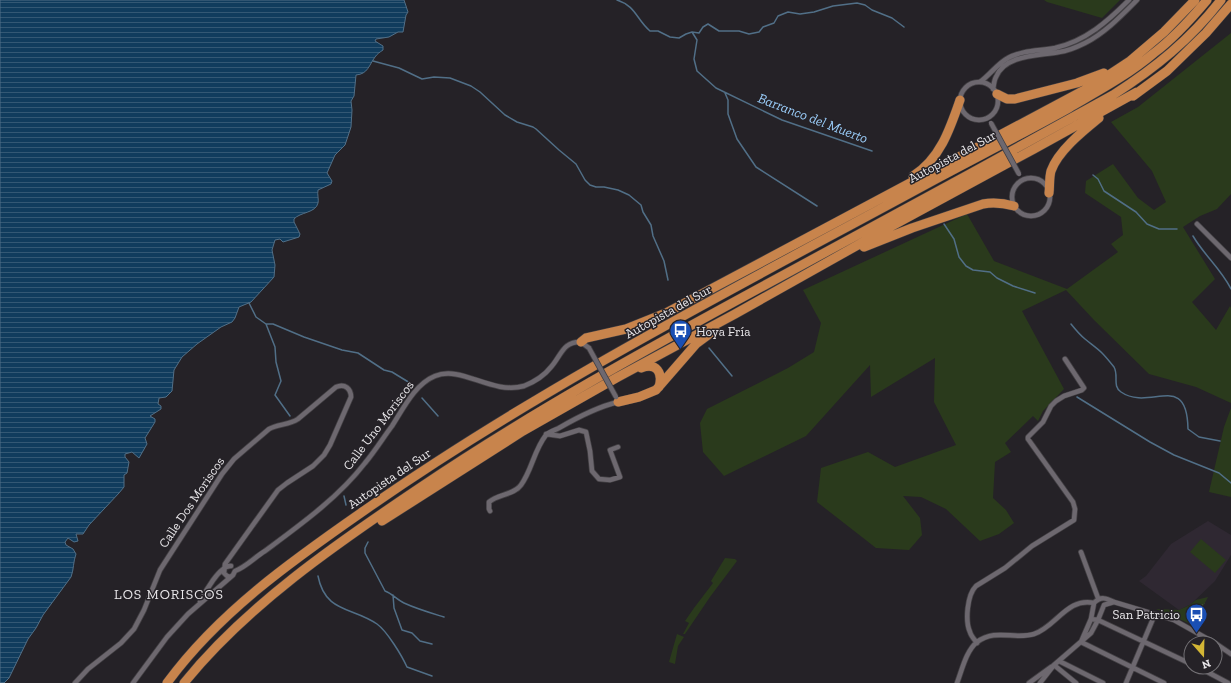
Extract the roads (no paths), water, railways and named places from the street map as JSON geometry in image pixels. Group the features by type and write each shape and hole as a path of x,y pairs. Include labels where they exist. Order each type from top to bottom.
{"highway":[{"path":"581,342 586,338 639,324 666,313 1092,86 1130,61 1164,32 1195,0"},
{"name":"Autopista del Sur","path":"167,683 190,654 233,610 333,532 451,451 566,382 1105,88 1154,54 1183,27 1207,0"},
{"name":"Autopista del Sur","path":"184,683 229,633 304,570 354,533 450,467 552,404 657,344 1114,95 1169,55 1194,32 1221,0"},
{"path":"1049,193 1050,173 1059,156 1077,137 1098,119 1166,70 1206,33 1231,4"},
{"path":"995,91 1007,99 1015,99 1077,83 1101,74 1138,53"},
{"path":"304,570 523,431 618,377 1137,92"},
{"path":"872,203 918,173 936,155 946,138 960,100"},
{"path":"831,260 912,228 983,204 992,202 1014,206"},
{"path":"760,275 822,231"},
{"path":"617,399 646,395 659,387 696,344 735,314"},
{"path":"618,377 628,375 642,367 653,366 660,372 661,381 659,387"}],"street":[{"path":"980,82 1002,62 1015,54 1030,50 1062,46 1087,36 1109,20 1129,0"},
{"path":"995,91 988,84 980,82 973,83 965,88 961,94 960,100 962,109 967,116 978,120 988,117 997,107 998,100 995,91 996,76 1002,68 1023,57 1060,52 1085,43 1111,25 1137,0"},
{"path":"988,117 1022,180"},
{"path":"1029,178 1039,180 1047,187 1049,193 1049,204 1046,209 1038,215 1027,216 1021,214 1014,206 1012,198 1016,186 1022,180 1029,178"},
{"path":"1197,224 1231,258"},
{"path":"490,511 489,502 493,498 517,490 522,484 546,434 617,399 589,348 581,342"},
{"name":"Calle Uno Moriscos","path":"133,683 167,637 199,604 234,575 235,571 284,536 342,489 366,462 415,392 428,380 436,376 452,374 462,375 499,387 515,388 537,379 546,373 566,346 571,343 581,342"},
{"path":"977,643 970,633 967,620 969,600 972,590 1005,568 1032,546 1074,520 1075,509 1073,502 1028,439 1030,434 1043,422 1051,406 1056,401 1084,388 1065,359"},
{"name":"Calle Dos Moriscos","path":"75,683 88,669 121,643 134,629 166,559 230,464 269,429 298,420 336,387 342,385 347,387 351,397 330,445 324,455 313,466 287,482 278,490 233,554"},
{"path":"546,434 560,436 579,430 586,432 592,471 599,479 610,480 620,477 610,450 618,447"},
{"path":"1081,552 1104,605"},
{"path":"233,554 230,562 235,571"},
{"path":"230,577 224,574 225,564 233,554"},
{"path":"199,604 219,572 227,566 231,566"},
{"path":"1081,642 1091,619 1094,603 1100,598 1106,598 1114,602 1174,620 1215,643 1231,654"},
{"path":"957,683 971,650 977,643 992,635 1003,634 1021,636 1033,634 1041,631 1074,605 1087,601 1094,603"},
{"path":"1104,605 1114,602"},
{"path":"1029,683 1038,682 1054,665 1091,632 1104,605"},
{"path":"1126,683 1155,614"},
{"path":"1091,619 1098,620 1183,660"},
{"path":"1081,642 1164,683"},
{"path":"1059,661 1103,683"},
{"path":"1054,665 1074,682 1080,672"},
{"path":"1213,675 1228,683"}],"water":[{"path":"0,0 404,0 408,12 406,15 403,32 398,32 389,37 376,39 375,41 383,46 383,50 376,56 366,71 356,75 354,96 351,101 351,127 345,145 335,155 327,173 332,181 331,184 318,190 318,203 314,209 294,219 300,234 299,237 283,242 280,239 275,240 272,250 275,265 274,277 251,302 239,307 232,322 221,327 182,357 174,370 172,391 166,397 159,398 158,404 161,406 161,409 150,416 155,419 155,422 145,438 147,444 139,458 132,452 125,454 125,457 129,462 127,473 124,475 124,487 89,525 83,534 76,534 78,541 74,542 68,538 65,542 66,545 73,549 76,554 71,577 43,615 28,639 9,678 4,683 0,683"}],"waterway":[{"name":"Barranco del Muerto","path":"617,0 632,9 650,31 658,31 670,37 679,38 692,32 697,40 694,59 697,71 716,88 782,120 872,151"},
{"path":"692,32 699,33 703,27 708,24 719,31 739,31 749,34 759,32 763,27 774,23 778,16 788,12 800,14 814,12 833,6 857,3 865,5 872,10 892,18 904,27"},
{"path":"373,61 399,68 422,79 434,77 450,78 471,86 480,92 505,115 517,122 536,129 576,164 585,180 590,185 618,190 629,195 641,205 643,212 651,225 653,236 664,261 668,280"},
{"path":"725,93 728,100 728,114 737,139 756,167 817,206"},
{"path":"1093,175 1098,179 1104,191 1136,212 1147,224 1159,229 1177,229"},
{"name":"Barranco del Muerto","path":"944,224 954,239 959,257 966,266 973,270 990,272 997,278 1013,286 1035,293"},
{"path":"1193,236 1231,289"},
{"path":"249,303 256,317 266,324 275,347 276,362 281,381 275,395 290,416"},
{"path":"266,324 273,324 304,337 342,350 358,353 384,370 392,372 410,383"},
{"name":"Barranco del Muerto","path":"1071,324 1081,336 1102,353 1114,367 1118,390 1132,397 1174,397 1181,401 1186,411 1188,429 1199,437 1220,441"},
{"path":"709,348 732,376"},
{"path":"1077,397 1150,442 1174,455 1219,473 1231,483"},
{"path":"422,398 438,416"},
{"path":"344,496 346,505"},
{"path":"368,542 365,548 365,553 385,591 404,603 444,617"},
{"path":"318,576 322,588 327,597 333,603 377,624 390,638 407,667 432,676"},
{"path":"393,595 394,608 402,630 412,633 420,641 432,644"}],"place":[{"name":"Hoya Fría","path":"681,350"},
{"name":"San Patricio","path":"1196,634"}],"district":[{"name":"LOS MORISCOS","path":"169,594"}]}
